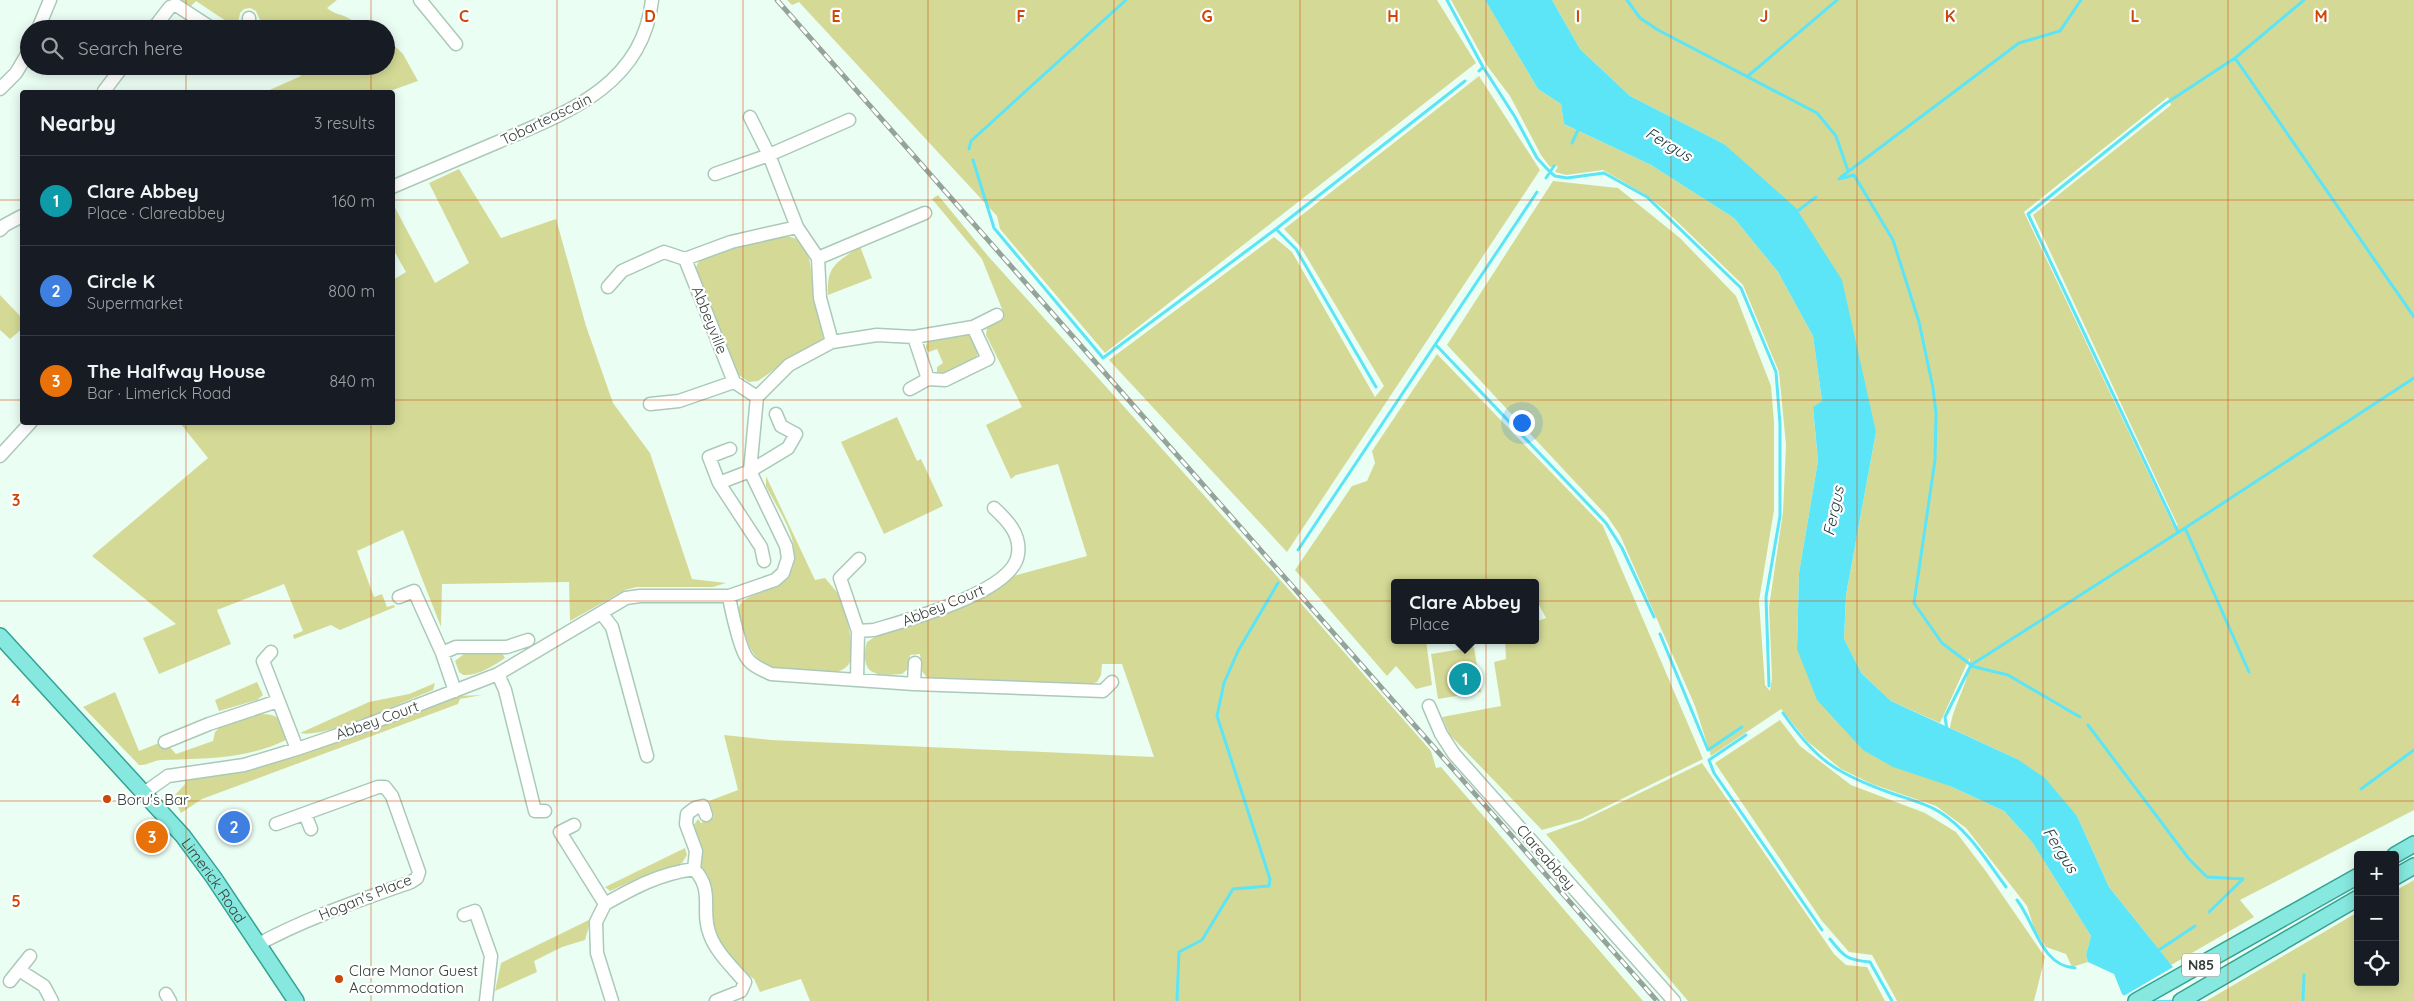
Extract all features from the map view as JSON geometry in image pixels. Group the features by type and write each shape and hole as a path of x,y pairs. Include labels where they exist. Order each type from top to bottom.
{"main road":[{"name":"Limerick Road","path":"0,636 188,843 214,878 296,1001"},
{"path":"2399,853 2414,844"},
{"path":"2399,875 2414,866"},
{"name":"N85","path":"2136,1001 2354,878"},
{"name":"N85","path":"2181,1001 2354,900"}],"street":[{"path":"42,20 50,0"},
{"path":"420,0 456,44"},
{"name":"Tobarteascain","path":"395,186 533,128 574,108 600,92 617,76 632,57 648,21 652,0"},
{"path":"160,20 170,7 176,5 200,20"},
{"path":"0,89 16,74 20,67"},
{"path":"105,90 116,75"},
{"path":"750,117 769,155 797,227 818,258 820,298 832,342"},
{"path":"715,174 769,155 850,120"},
{"path":"818,258 925,213"},
{"path":"0,230 5,224 20,217"},
{"path":"608,287 622,271 664,252 685,259 731,242 797,227"},
{"name":"Abbeyville","path":"685,259 734,382"},
{"path":"750,471 757,397 789,365 832,342 878,335 914,338 973,327 997,315"},
{"path":"910,388 928,379 945,380 988,359 973,327"},
{"path":"914,338 928,379"},
{"path":"650,404 679,401 734,382 757,397"},
{"path":"719,483 750,471 788,448 796,434 781,426 776,414"},
{"path":"1,454 28,425"},
{"path":"730,449 709,457 719,483 761,546 764,561"},
{"name":"Abbey Court","path":"144,793 168,776 244,765 298,749 498,674 602,614 626,598 640,596 729,596 775,580 783,573 788,558 786,546 750,471"},
{"name":"Abbey Court","path":"858,631 874,630 969,597 994,584 1009,572 1018,554 1016,536 1008,521 994,508"},
{"path":"857,680 858,631 840,578 859,559"},
{"path":"399,597 414,591 442,653 455,691"},
{"path":"729,596 731,609 747,658 757,667 771,674 914,684 1103,691 1112,682"},
{"path":"602,614 612,627 647,756"},
{"path":"442,653 456,647 507,648 528,640"},
{"path":"271,652 263,661 298,749"},
{"path":"914,684 915,663"},
{"path":"498,674 505,690 535,811 545,811"},
{"path":"165,742 209,724 278,702"},
{"name":"Clareabbey","path":"1429,706 1441,734 1454,754 1674,1001"},
{"name":"Hogan's Place","path":"258,945 279,932 327,912 411,882 417,878 419,872 392,796 384,787 378,787 276,824"},
{"path":"694,869 696,851 686,824 687,814 695,808 702,806 706,815"},
{"path":"305,814 311,829"},
{"path":"574,824 560,832 605,904"},
{"path":"612,1001 597,953 596,922 605,904 636,886 669,872 694,869"},
{"path":"694,869 702,877 706,890 709,935 745,982 741,991 716,1001"},
{"path":"464,914 475,911 491,956 486,1001"},
{"path":"10,981 30,956"},
{"path":"19,970 44,986 52,1001"}],"green space":[{"path":"178,0 337,0 327,8 352,20 260,20 256,11 250,8 244,9 240,13 239,20 224,20 196,1 189,8"},
{"path":"787,0 1437,0 1476,63 1105,353 1000,229 997,216 799,2 792,5"},
{"path":"1451,0 1485,0 1538,89 1561,104 1564,124 1651,165 1734,218 1778,272 1813,336 1822,401 1813,408 1818,461 1799,573 1797,649 1950,786 2004,811 2032,842 2091,936 2086,955 2088,962 2072,967 2066,954 2046,947 2035,931 2027,906 1966,828 1936,806 1872,784 1841,769 1807,741 1781,709 1711,756 1695,706 1620,535 1607,516 1447,345 1553,181 1618,188 1680,238 1736,296 1771,386 1774,422 1774,510 1759,601 1765,685 1770,691 1772,678 1769,607 1783,512 1786,445 1779,372 1743,285 1666,211 1646,195 1603,170 1566,175 1555,172 1558,166 1550,167 1541,155 1510,96 1488,67"},
{"path":"1552,0 2414,0 2414,810 2240,900 2254,917 2171,965 2109,887 2077,816 2017,759 1950,728 1967,676 1970,657 1940,723 1891,701 1862,674 1844,639 1846,595 1876,432 1724,144 1630,96 1580,49","holes":["2168,97 2171,105 2033,215 2178,526 2173,525 2024,212"]},
{"path":"395,46 403,54 418,81 393,90 270,90 301,76 395,75"},
{"path":"1479,76 1540,170 1287,552 1109,360 1274,237 1292,252 1375,397 1384,386 1300,246 1284,229"},
{"path":"459,169 501,238 556,219 586,326 613,403 650,453 692,579 726,583 713,587 637,587 625,590 570,621 569,582 442,584 441,627 403,530 357,551 374,597 382,594 387,607 394,605 395,607 340,630 331,625 294,639 293,635 303,631 284,584 217,610 231,644 159,674 143,638 176,624 92,556 208,458 182,425 395,425 395,279 406,272 395,253 395,208 435,283 469,263 429,183"},
{"path":"938,195 988,256 1284,584 1431,751 1436,768 1441,767 1643,1001 810,1001 801,979 760,992 754,979 743,971 715,937 712,929 712,890 700,864 693,826 698,819 701,823 714,817 709,801 738,790 724,735 771,740 1154,757 1122,664 1102,664 1101,675 1097,682 1088,685 928,679 922,671 920,654 910,655 909,668 902,674 878,674 872,672 866,664 865,651 867,642 879,634 974,601 1000,588 1013,576 1087,556 1058,464 1016,475 1011,479 986,425 1022,407 986,335 987,327 1003,318 1004,314 982,259 932,199"},
{"path":"785,236 795,238 802,243 809,259 814,297 823,339 817,345 799,352 758,381 749,382 736,373 697,277 696,266 711,253 737,245"},
{"path":"860,246 872,278 828,295 829,277 835,265"},
{"path":"0,295 20,316 20,331 10,339 0,330"},
{"path":"967,334 975,344 977,357 952,373 940,375 937,373 937,367 943,363 937,349 929,352 926,349 929,341"},
{"path":"1437,354 1603,526 1703,759 1581,819 1542,830 1450,735 1442,717 1501,706 1494,662 1506,659 1505,644 1539,644 1539,621 1546,618 1539,605 1539,579 1391,579 1391,644 1427,644 1432,685 1416,689 1396,666 1387,676 1295,570 1352,486 1367,481 1375,463 1372,451"},
{"path":"897,417 917,461 921,459 943,506 884,534 841,442"},
{"path":"766,476 815,580 825,578 837,592 845,609 852,654 848,665 839,671 833,673 769,667 754,654 740,623 738,612 741,604 747,599 783,582 790,573 794,561 793,542 790,532 766,486"},
{"path":"1474,647 1481,692 1438,699 1431,654"},
{"path":"502,653 505,658 485,670 469,675 463,675 459,672 455,661 464,654"},
{"path":"257,682 263,695 257,700 219,711 215,700"},
{"path":"435,683 433,690 365,718 327,730 300,733 369,702 409,694"},
{"path":"115,692 139,751 164,741 176,754 213,741 215,732 220,727 262,714 271,715 278,719 284,727 286,740 256,751 225,757 158,760 145,765 139,765 83,707"},
{"path":"482,695 460,699 458,704 202,799 181,813 175,801 175,795 185,784 185,779 241,772 296,757 458,696"},
{"path":"1780,720 1800,746 1851,785 1925,813 1956,832 1985,870 2045,957 2034,1001 1897,1001 1872,955 1849,952 1822,921 1715,763"},
{"path":"1702,763 1834,954 1846,965 1867,967 1885,1001 1688,1001 1546,834 1582,821"},
{"path":"685,848 687,855 682,863 648,874 610,891 605,887"},
{"path":"2414,880 2414,1001 2206,1001 2354,914 2354,986 2399,986 2399,889"},
{"path":"591,919 585,940 562,947 534,961 537,972 495,991 501,963"}],"water":[{"name":"Fergus","path":"1485,0 1552,0 1580,49 1630,96 1724,144 1796,208 1842,280 1876,432 1846,595 1844,639 1862,674 1891,701 2017,759 2045,778 2077,816 2109,887 2200,1001 2131,1001 2122,994 2114,974 2088,962 2086,955 2091,936 2032,842 2004,811 1950,786 1893,767 1863,750 1817,700 1797,649 1799,573 1818,461 1813,407 1822,401 1813,336 1778,272 1734,218 1651,165 1564,124 1561,104 1538,89"}],"pier":[{"path":"2175,966 2202,999 2126,1001 2122,997"}],"waterway":[{"path":"969,149 971,141 1126,0"},
{"path":"1447,0 1483,67"},
{"path":"1627,0 1640,18 1658,30 1817,113 1836,136 1848,171"},
{"path":"1748,76 1837,0"},
{"path":"1841,177 2019,43 2060,31 2081,0"},
{"path":"2178,532 2028,214 2165,104 2235,58 2304,0"},
{"path":"2235,58 2414,317"},
{"path":"1479,71 1483,67 1515,117 1537,158 1550,172 1555,176 1567,178 1604,173 1647,197 1741,288 1776,372 1780,424 1780,516 1766,597 1769,686"},
{"path":"973,160 994,228 1103,358 1276,229 1465,81"},
{"path":"1572,143 1579,128"},
{"path":"1546,178 1554,166"},
{"path":"1839,179 1854,175 1893,240 1919,322 1933,388 1936,413 1935,460 1914,603 1942,643 1971,665 1945,717 1947,730"},
{"path":"1298,550 1537,192"},
{"path":"1795,213 1816,197"},
{"path":"1276,229 1296,249 1376,387"},
{"path":"1436,345 1606,523 1622,548 1654,617"},
{"path":"2185,528 2414,378"},
{"path":"1971,665 2185,528 2249,672"},
{"path":"1177,1001 1179,952 1202,940 1233,889 1269,886 1270,879 1217,716 1224,683 1238,651 1278,583"},
{"path":"1660,634 1708,750 1742,727"},
{"path":"1971,666 2008,675 2080,717"},
{"path":"1783,713 1805,742 1840,771 1870,785 1926,805 1949,818 1976,846 2006,887"},
{"path":"2088,725 2189,859 2207,877 2243,879 2209,912"},
{"path":"1746,735 1709,760 1714,773 1822,930"},
{"path":"2361,789 2414,750"},
{"path":"2017,900 2046,952 2063,965 2075,968"},
{"path":"2156,952 2195,926"},
{"path":"1830,939 1839,950 1851,959 1870,962 1892,1001"},
{"path":"2303,1001 2304,975"}],"railway":[{"path":"777,0 1657,1001"}],"place":[{"name":"Clare Abbey","path":"1465,679"},
{"name":"Boru's Bar","path":"107,799"},
{"name":"Circle K","path":"234,827"},
{"name":"The Halfway House","path":"152,837"},
{"name":"Clare Manor Guest Accommodation","path":"339,979"}]}
